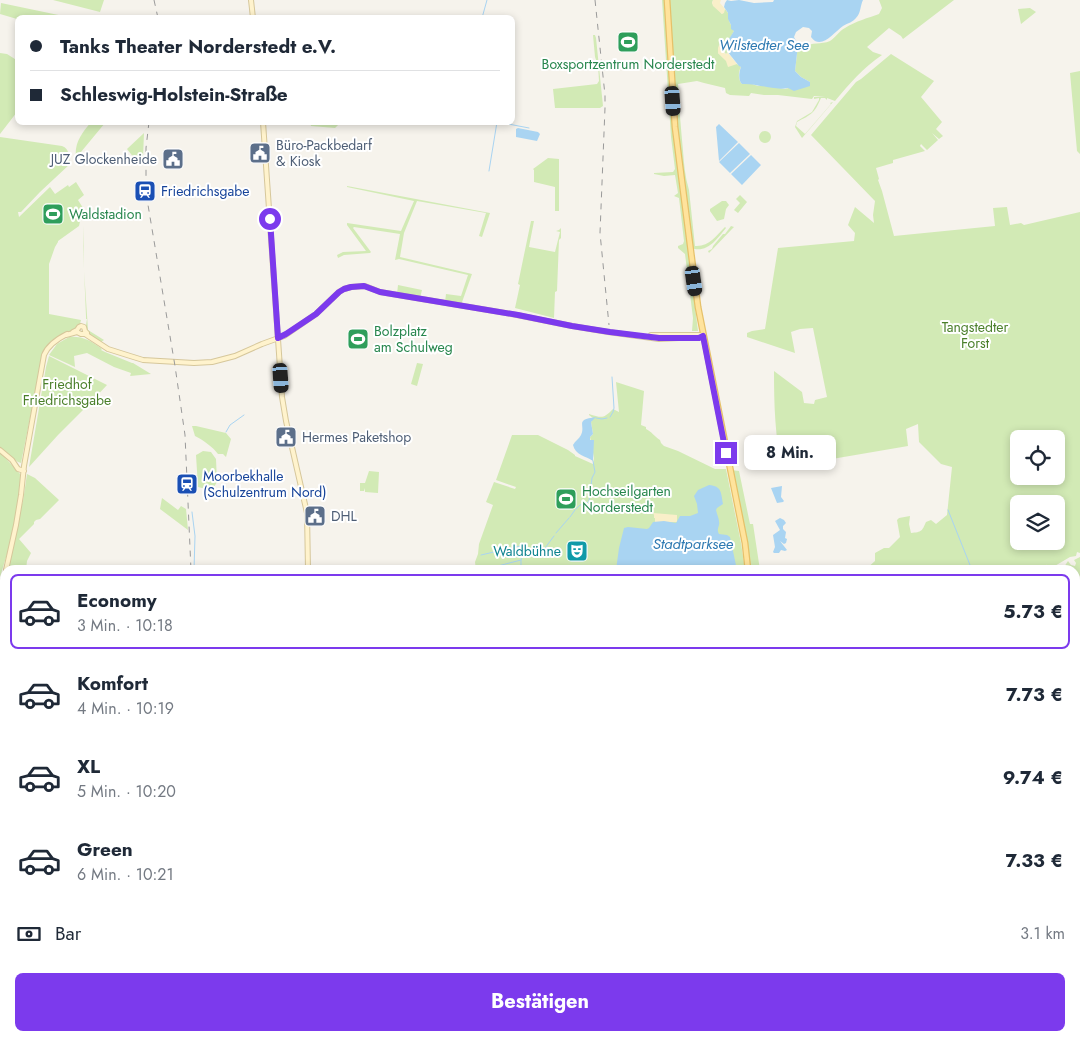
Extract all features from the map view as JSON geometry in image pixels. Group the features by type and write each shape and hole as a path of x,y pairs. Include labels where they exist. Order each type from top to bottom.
{"main road":[{"path":"251,0 252,15"},
{"path":"667,0 677,142 694,281 703,336 742,528 747,565"},
{"path":"263,125 284,410 307,513 308,565"},
{"path":"78,331 81,334 84,332 107,348 143,360 212,362 228,359 286,334 316,314 341,291 346,288 360,286 380,292 531,317 537,316 597,328 650,335 703,336"},
{"path":"7,565 16,525 44,353 56,340 78,331 79,327 85,328 84,332"},
{"path":"0,450 12,460 17,468 24,471"}],"green space":[{"path":"53,0 104,0 100,12"},
{"path":"662,0 665,0 675,145 698,331 692,331 693,318 685,254 678,248 684,241 679,198 674,196 678,193 675,175 664,176 654,174 673,172 675,169 671,137"},
{"path":"668,0 713,0 712,3 722,14 725,9 734,31 728,44 728,53 726,54 722,50 718,53 729,62 741,67 739,76 742,84 749,83 785,89 810,82 795,71 798,45 803,48 830,41 849,26 879,14 882,8 879,0 954,0 903,39 889,28 867,47 873,52 882,55 857,76 835,101 821,98 812,113 797,122 796,126 805,134 830,103 833,102 802,138 795,127 797,121 812,112 819,100 819,98 814,99 814,97 825,96 814,96 812,99 751,93 749,96 730,95 726,93 725,88 697,81 678,84 684,166 689,190 695,246 708,243 726,228 707,247 697,249 691,248 677,129"},
{"path":"1,3 58,15 15,15 15,18 0,14"},
{"path":"1030,8 1036,12 1021,24 1018,9"},
{"path":"593,35 596,38 603,106 600,108 555,108 553,89 597,84 599,81"},
{"path":"0,53 7,54 15,59 15,115 0,134"},
{"name":"Tangstedter Forst","path":"891,54 934,81 921,97 942,122 936,129 943,136 939,139 932,133 938,140 927,150 921,144 920,146 925,151 893,160 893,163 876,168 894,236 995,226 993,208 1007,207 1010,225 1021,223 1024,225 1080,212 1080,553 1077,552 1076,556 1070,557 1056,565 871,565 875,561 875,553 884,548 889,548 900,537 897,520 899,518 910,516 911,533 921,530 926,522 931,520 936,524 947,515 952,467 941,464 919,442 918,424 906,429 908,446 832,459 828,470 782,470 775,421 774,371 802,392 804,403 814,404 815,400 827,397 813,328 791,332 795,353 747,337 747,333 765,329 778,248 854,241 855,233 848,225 855,207 874,223 875,201 811,135 856,82"},
{"path":"1080,71 1080,154 1077,151 1070,73"},
{"path":"89,125 103,125 76,158 77,143"},
{"path":"311,125 338,125 335,128"},
{"path":"765,131 771,137 765,143 759,137"},
{"path":"144,133 143,158 138,163 127,149"},
{"path":"0,137 62,146 69,154 70,164 21,212 18,212 19,217 50,187 55,194 76,182 84,195 78,200 83,208 79,226 58,241 49,264 49,314 81,320 77,326 81,324 75,331 54,340 55,338 43,352 21,463 0,448"},
{"path":"548,158 559,159 559,211 555,211 555,187 534,182 533,169"},
{"path":"347,186 490,213 482,237 479,236 486,213 417,201 404,233 400,257 472,274 461,305 445,302 446,294 461,296 468,275 399,259 395,260 400,234 354,227 371,252 344,255 338,258 337,255 343,252 366,251 347,223 401,231 414,201"},
{"path":"740,195 747,202 738,213 734,210 740,203 736,199"},
{"path":"722,201 726,201 729,205 724,219 717,221 710,209"},
{"path":"531,221 534,221 529,247 555,252 560,232 556,231 561,228 554,318 515,308"},
{"path":"731,226 734,227 709,253 708,251 712,249"},
{"path":"84,271 88,330 104,340 101,342 87,333 84,326 87,319"},
{"path":"398,285 422,290 420,298 397,294"},
{"path":"69,337 79,337 87,340 101,350 133,363 151,374 130,376 131,373 114,367 87,353 74,356 75,367 49,355 57,344"},
{"name":"Friedhof Friedrichsgabe","path":"49,356 107,385 29,467 46,367"},
{"path":"417,363 423,364 417,386 411,384"},
{"path":"616,382 644,391 641,425 646,427 664,446 715,469 726,469 744,565 475,565 479,544 493,505 486,502 494,482 515,489 516,487 496,480 512,435 538,435 593,464 594,458 590,437 593,434 591,422 593,418 589,414 602,417 613,409 619,412"},
{"path":"192,426 226,433 231,439 226,457 223,454 218,454 208,444 195,436"},
{"path":"203,451 211,452 216,459 217,482 211,489 198,487 196,455"},
{"path":"0,452 21,475 11,541 4,565 0,565"},
{"path":"731,470 739,471 750,524 753,524 759,565 749,565"},
{"path":"369,471 379,472 378,493 365,492 365,488 364,491 360,491 360,483 365,483"},
{"path":"27,474 35,478 59,500 40,519 36,520 19,539 31,553 27,565 9,565 21,507"},
{"path":"162,498 178,510 181,506 186,509 188,530 160,509"},
{"path":"1080,557 1080,565 1075,565 1074,560"}],"sand":[{"path":"713,0 721,0 720,3 725,9 724,13 722,14 713,6"},
{"path":"719,45 725,54 728,53 737,64 728,67 726,61 718,53"},
{"path":"653,513 677,515 677,522 655,522"}],"water":[{"name":"Wilstedter See","path":"727,0 754,3 773,2 774,0 863,0 859,14 855,19 823,41 815,41 811,37 812,31 809,28 803,27 796,32 794,37 798,45 795,71 810,82 810,86 794,91 788,88 742,84 739,76 741,67 727,51 727,42 734,31 731,29 728,13 724,7"},
{"path":"719,124 738,142 719,161 716,127"},
{"path":"516,129 538,132 540,134 537,141 516,137"},
{"path":"739,143 750,154 730,173 719,162"},
{"path":"751,155 761,165 742,185 731,174"},
{"path":"596,417 591,422 593,434 590,440 594,440 593,461 578,453 573,445 581,435 583,421"},
{"name":"Stadtparksee","path":"709,485 719,489 723,504 716,510 719,521 718,531 719,534 730,537 736,565 617,565 624,528 647,529 653,522 676,523 680,516 690,516 698,513 694,496 698,490"},
{"path":"782,486 781,497 784,501 777,503 771,488"},
{"path":"780,518 786,523 783,529 786,532 785,538 787,539 784,544 780,541 787,550 774,553 773,535 780,530 775,521"}],"waterway":[{"path":"483,15 487,0"},
{"path":"489,171 497,125"},
{"path":"514,125 529,128"},
{"path":"610,417 614,408 612,377"},
{"path":"226,432 230,425 244,415"},
{"path":"596,418 607,418"},
{"path":"576,509 589,501 592,478 595,472 593,461"},
{"path":"570,517 575,510"},
{"path":"948,510 970,565"},
{"path":"192,512 195,536 194,565"},
{"path":"556,533 569,518"},
{"path":"522,547 542,552 554,536"},
{"path":"481,555 520,546"},
{"path":"521,565 522,547"},
{"path":"502,565 521,560"}],"railway":[{"path":"154,0 157,15"},
{"path":"595,0 605,95 600,233 609,325"},
{"path":"149,125 146,148 146,193 185,435 191,565"}],"place":[{"name":"Boxsportzentrum Norderstedt","path":"628,42"},
{"name":"Büro-Packbedarf & Kiosk","path":"260,153"},
{"name":"JUZ Glockenheide","path":"173,159"},
{"name":"Friedrichsgabe","path":"145,191"},
{"name":"Waldstadion","path":"53,214"},
{"name":"Bolzplatz am Schulweg","path":"358,339"},
{"name":"Hermes Paketshop","path":"286,437"},
{"name":"Moorbekhalle (Schulzentrum Nord)","path":"187,484"},
{"name":"Hochseilgarten Norderstedt","path":"566,499"},
{"name":"DHL","path":"315,516"},
{"name":"Waldbühne","path":"577,551"}],"route":[{"path":"270,219 278,338 316,314 339,292 346,288 360,286 378,292 518,315 598,331 659,338 699,338 703,336 726,453"}]}
